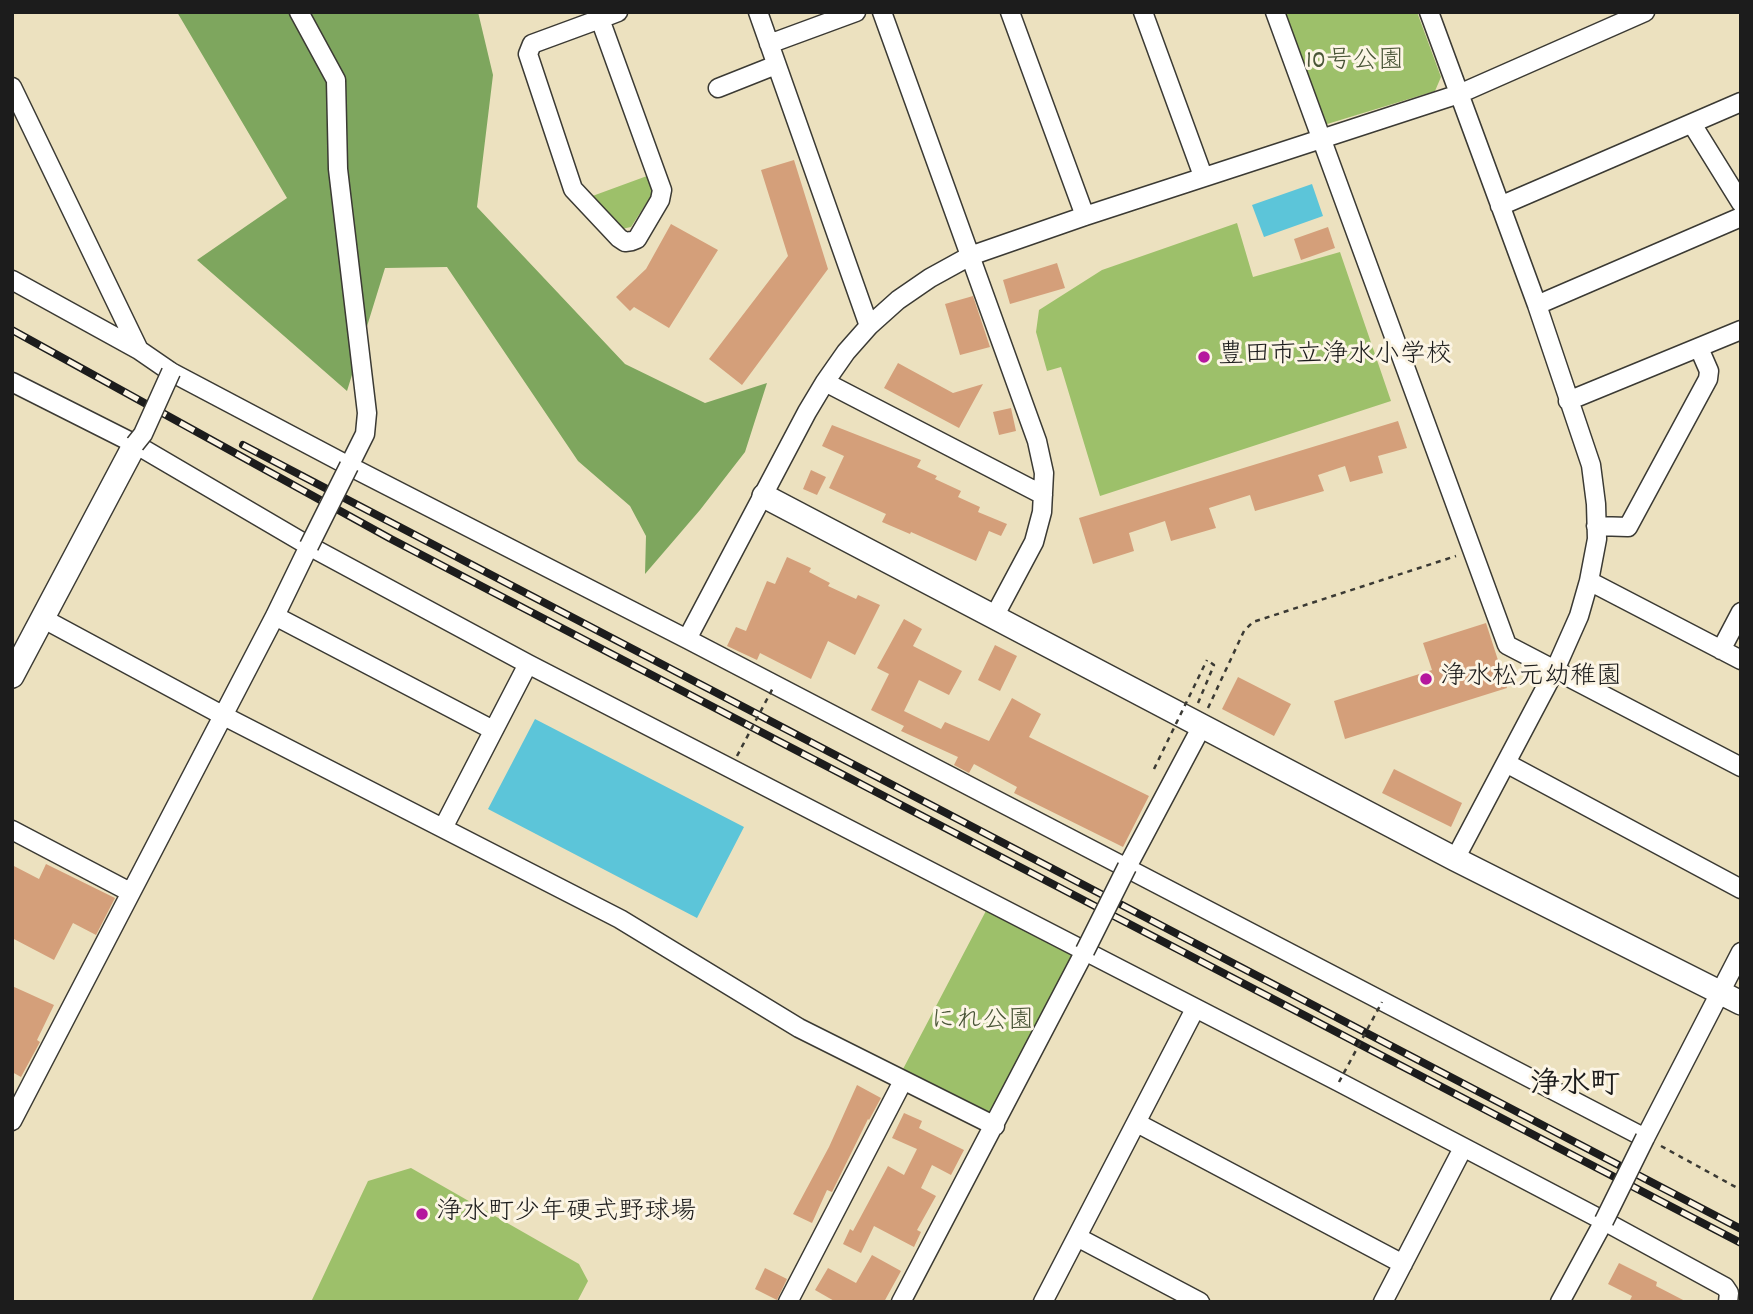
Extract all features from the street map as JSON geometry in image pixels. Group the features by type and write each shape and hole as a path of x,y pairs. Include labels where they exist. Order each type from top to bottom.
{"street":[{"path":"12,1121 275,616 365,434 367,413 338,169 336,80 299,12"},
{"path":"600,19 662,194 636,239 625,242 573,189 528,54 531,44 618,12"},
{"path":"758,12 869,326"},
{"path":"769,44 856,12"},
{"path":"881,12 1037,441 1044,473 1044,495 1034,542 995,615"},
{"path":"1010,12 1085,216"},
{"path":"1143,12 1203,176"},
{"path":"1275,12 1507,645 1741,767"},
{"path":"1429,12 1537,305 1591,465 1597,540 1590,581 1579,616 1555,670 1455,859"},
{"path":"687,639 825,382 869,326 898,300 930,278 970,256 1203,176 1459,94 1645,12"},
{"path":"719,88 776,65"},
{"path":"12,87 139,350"},
{"path":"1500,206 1741,102"},
{"path":"1692,124 1741,203"},
{"path":"1537,305 1741,217"},
{"path":"12,281 139,350 171,372 349,466 1127,867 1645,1138"},
{"path":"1568,401 1741,330"},
{"path":"1596,526 1628,527 1708,379 1709,371 1699,348"},
{"path":"12,676 135,444 143,434 171,372"},
{"path":"825,382 1044,495"},
{"path":"15,389 135,444 309,545 528,664 1604,1221 1726,1287 1729,1293 1728,1302"},
{"path":"765,496 995,615 1202,715 1455,859 1741,1003"},
{"path":"1590,581 1741,660"},
{"path":"1721,650 1741,612"},
{"path":"275,616 493,730"},
{"path":"42,618 222,715 620,919 799,1028 995,1126"},
{"path":"443,828 528,664"},
{"path":"905,1300 1085,951 1202,715"},
{"path":"1506,763 1741,889"},
{"path":"12,830 130,892"},
{"path":"1560,1302 1741,952"},
{"path":"1043,1302 1195,1009"},
{"path":"788,1302 903,1081"},
{"path":"1137,1123 1402,1264"},
{"path":"1383,1302 1462,1148"},
{"path":"1077,1237 1200,1302"}],"path":[{"path":"1202,715 1244,631 1253,622 1473,550"},
{"path":"1154,769 1207,660 1214,665 1202,715"},
{"path":"737,756 774,686"},
{"path":"1339,1082 1382,1002"},
{"path":"1645,1138 1741,1189"}],"green space":[{"path":"177,12 478,12 493,75 477,207 625,364 705,403 767,383 745,452 645,574 646,536 630,506 578,461 447,267 385,268 347,391 197,260 287,198"},
{"name":"10号公園","path":"1282,12 1417,12 1441,77 1435,91 1324,125"},
{"path":"647,176 653,193 631,227 617,230 587,198"},
{"path":"1237,223 1253,277 1340,252 1391,401 1100,496 1061,367 1047,371 1036,332 1039,310 1102,270"},
{"name":"にれ公園","path":"988,907 1074,952 989,1115 902,1071"},
{"name":"浄水町少年硬式野球場","path":"411,1168 579,1264 588,1281 577,1302 311,1302 368,1181"}],"water":[{"path":"1312,184 1323,216 1264,237 1252,205"},
{"path":"535,719 744,827 697,918 488,809"}],"building":[{"path":"794,160 828,269 742,385 709,359 788,256 761,170"},
{"path":"671,224 718,250 669,328 634,307 630,311 616,297 646,269"},
{"path":"1328,227 1335,248 1301,260 1294,239"},
{"path":"1057,263 1065,288 1010,304 1003,280"},
{"path":"973,296 990,347 960,355 945,304"},
{"path":"898,363 953,393 983,384 959,428 884,388"},
{"path":"1011,408 1016,431 999,435 993,412"},
{"path":"1398,421 1407,448 1378,456 1383,473 1350,482 1345,466 1318,475 1324,491 1255,511 1250,495 1209,508 1216,528 1171,541 1165,521 1129,533 1134,551 1093,564 1079,518"},
{"path":"832,425 921,460 917,467 961,491 958,497 980,507 978,512 1007,524 1001,536 989,531 976,561 882,522 886,514 829,488 844,456 822,446"},
{"path":"811,470 826,477 817,495 803,489"},
{"path":"787,557 811,568 809,572 830,583 828,586 856,599 858,595 880,605 855,655 828,641 811,679 760,653 757,660 727,646 736,627 746,631 767,581 775,584"},
{"path":"904,619 922,629 913,646 962,671 949,695 919,680 904,711 941,729 945,722 989,741 1012,698 1041,714 1029,737 1149,796 1123,847 1014,793 1017,787 974,764 969,773 954,765 958,757 901,731 904,726 871,710 889,674 877,668"},
{"path":"1486,623 1507,688 1345,739 1334,701 1432,670 1423,643"},
{"path":"995,645 1017,656 1000,691 978,680"},
{"path":"1238,677 1291,704 1274,736 1222,709"},
{"path":"1394,769 1462,803 1451,827 1382,793"},
{"path":"46,864 115,898 96,935 73,923 54,960 12,938 12,865 39,879"},
{"path":"12,986 54,1005 37,1040 40,1042 21,1077 12,1072"},
{"path":"857,1085 881,1098 832,1192 827,1190 812,1223 793,1214 829,1147"},
{"path":"904,1113 922,1121 919,1128 964,1150 951,1175 932,1165 921,1188 936,1196 917,1230 921,1232 914,1247 874,1226 861,1253 843,1244 850,1229 853,1231 888,1166 904,1175 917,1149 892,1138"},
{"path":"872,1255 901,1271 884,1302 836,1302 815,1290 828,1268 856,1283"},
{"path":"1619,1263 1657,1282 1656,1286 1687,1302 1629,1302 1632,1296 1608,1284"},
{"path":"765,1268 787,1279 777,1300 755,1289"}],"railway":[{"path":"12,330 391,539 1741,1243"},
{"path":"243,445 1741,1229"}],"place":[{"name":"豊田市立浄水小学校","path":"1204,357"},
{"name":"浄水松元幼稚園","path":"1426,679"},
{"name":"浄水町少年硬式野球場","path":"422,1214"}],"district":[{"name":"浄水町","path":"1575,1088"}]}
